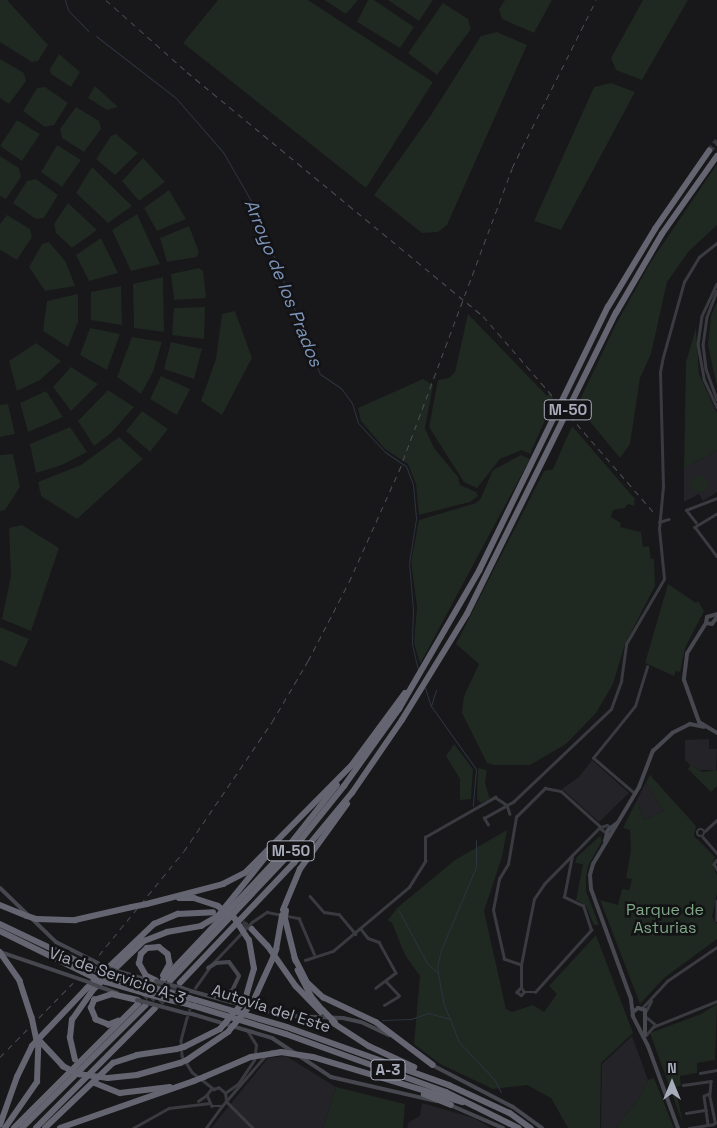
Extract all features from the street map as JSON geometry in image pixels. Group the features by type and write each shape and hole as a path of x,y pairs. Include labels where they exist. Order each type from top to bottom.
{"highway":[{"name":"M-50","path":"162,980 288,856 344,786 429,662 479,571 608,307 664,215 709,151"},
{"name":"M-50","path":"181,986 243,919 352,792 433,673 507,537 616,313 662,234 717,156"},
{"path":"162,980 284,852 398,707"},
{"path":"75,1060 70,1029 83,1000 144,941 167,932 201,926 218,916 285,835 352,765"},
{"path":"39,1044 63,1066 87,1076 108,1078 137,1075 180,1063 228,1032 253,1002 273,958 287,898 300,869 352,792"},
{"path":"2,905 37,919 74,920 147,904 233,880 285,835"},
{"path":"45,1128 113,1063 137,1056 184,1048 220,1029 245,1000 254,969 249,940 234,917 218,906 194,898 158,901"},
{"path":"0,1125 25,1058 41,1034 67,1008 154,924 178,914 213,912"},
{"path":"284,914 300,978 322,1011"},
{"name":"Autovía del Este","path":"0,924 111,976 176,994 192,1002 286,1034 489,1110 519,1128"},
{"path":"252,929 268,946 296,986 334,1022 349,1033 397,1060 449,1084"},
{"name":"Autovía del Este","path":"0,931 106,982 170,1000 192,1002 287,1027 449,1084 510,1113 531,1128"},
{"path":"152,947 162,948 168,954 170,964 162,980 146,976 139,964 141,954 152,947"},
{"path":"1,954 20,981 39,1044 40,1059 36,1082 5,1128"},
{"path":"295,958 308,983 323,997 376,1022 433,1066"},
{"path":"105,994 139,1004 109,1025 96,1020 91,1008 94,1000 105,994"},
{"path":"14,1128 139,1004"},
{"path":"22,1128 139,1004"},
{"path":"36,1128 154,1009"},
{"path":"95,1083 112,1091 137,1092 205,1080 251,1057 281,1052 313,1057 489,1110"},
{"path":"356,1070 451,1105"},
{"path":"60,1128 194,1081"}],"main road":[{"path":"715,617 706,616 706,623 691,647 685,662 685,687 692,710 698,720 704,727 716,734"},
{"path":"691,721 692,710"},
{"path":"678,1128 646,1038 633,1012 631,999 591,889 591,869 609,832 619,822 635,794 653,751 672,733 691,721 698,720"},
{"path":"696,726 698,720"},
{"path":"691,721 696,726 704,727"},
{"name":"Vía de Servicio A-3","path":"0,888 56,942 104,966 116,971 162,980 191,991 262,1011 360,1022 388,1034 433,1066 513,1107 542,1128"},
{"name":"Vía de Servicio A-3","path":"1,954 88,982 139,1004 163,1007 192,1014 272,1038 336,1078 451,1105 503,1128"},
{"path":"198,993 223,995 237,984 238,970 229,962 216,963 208,968"},
{"path":"631,999 645,1015 646,1038"},
{"path":"633,1012 640,1008"},
{"path":"636,1019 645,1015"}],"street":[{"path":"488,825 484,818 507,805 611,709 621,681 626,644 662,587 665,570 659,522 664,487 660,372 684,282 699,257 717,243"},
{"path":"717,284 702,316 698,344 704,379 717,407"},
{"path":"717,291 707,317 703,344 706,369 717,399"},
{"path":"717,498 688,508 686,512 696,524 698,533 717,556"},
{"path":"696,524 717,514"},
{"path":"659,522 670,519"},
{"path":"635,794 593,758 635,706 647,666"},
{"path":"520,964 504,959 493,910 499,879 508,864 516,817 545,788 560,791 600,827 609,832"},
{"path":"305,960 314,954 333,951 362,929 409,887 425,861 426,837 495,797 507,805 510,814"},
{"path":"703,837 705,831 717,820"},
{"path":"600,827 609,832"},
{"path":"572,856 565,899 581,904 591,930 535,992 518,994 521,988 520,964 534,899 572,856 600,827"},
{"path":"705,831 697,832 717,853"},
{"path":"593,835 609,832"},
{"path":"717,860 714,864 717,869"},
{"path":"310,896 324,912 339,914 356,934"},
{"path":"717,901 717,920"},
{"path":"196,988 208,968 252,922 267,912 299,918 314,954"},
{"path":"362,929 368,938 380,942 396,973 376,988"},
{"path":"640,1008 652,999 667,982 717,947"},
{"path":"384,1005 399,996 386,982"},
{"path":"521,988 524,992"},
{"path":"652,999 645,1015 657,1026"},
{"path":"646,1038 657,1026 717,1001"},
{"path":"187,1018 181,1040 182,1056 186,1065 214,1088 225,1093"},
{"path":"225,1093 238,1084 251,1066 256,1054 255,1040 239,1028"},
{"path":"206,1128 226,1101 270,1052 286,1050 298,1056"},
{"path":"700,1072 717,1070"},
{"path":"205,1080 208,1103"},
{"path":"683,1085 711,1081 710,1094 713,1124 689,1128"},
{"path":"198,1102 214,1088"},
{"path":"225,1093 226,1101 253,1128"},
{"path":"708,1125 704,1096 710,1094"},
{"path":"133,1128 169,1108 198,1102 208,1103 214,1108 215,1116"},
{"path":"214,1108 222,1106"},
{"path":"686,1113 706,1110"}],"shaded area":[{"path":"717,450 717,492 703,501 699,494 684,502 684,468"},
{"path":"709,739 709,749 717,749 716,770 700,770 685,760 685,740"},
{"path":"592,760 629,793 599,822 562,789 579,777"},
{"path":"646,782 663,811 644,820 638,804 635,804"},
{"path":"632,1036 648,1080 640,1096 616,1128 601,1128 602,1064"},
{"path":"286,1056 336,1087 323,1128 211,1128 268,1058"},
{"path":"422,1103 474,1118 491,1128 407,1128 409,1122 420,1116"}],"green space":[{"path":"0,0 7,0 48,45 38,61 32,62 0,42"},
{"path":"218,0 308,0 433,82 366,188 183,43"},
{"path":"324,0 358,0 346,14"},
{"path":"368,0 374,0 414,27 400,48 357,22"},
{"path":"388,0 433,0 419,21"},
{"path":"505,0 552,0 534,33 502,19 499,9"},
{"path":"643,0 688,0 642,80 616,70 611,58"},
{"path":"443,3 468,19 471,29 437,75 408,53"},
{"path":"497,32 527,45 447,225 438,232 422,233 374,195 431,115 481,36"},
{"path":"59,54 80,72 71,87 51,74 50,69"},
{"path":"0,59 24,73 26,81 9,104 0,98"},
{"path":"611,83 635,92 561,230 534,221 594,87"},
{"path":"95,86 118,107 107,110 88,98"},
{"path":"45,87 68,103 54,125 45,127 23,111 37,88"},
{"path":"76,107 99,121 101,129 84,152 62,138 60,129"},
{"path":"17,120 40,134 22,161 0,146"},
{"path":"116,134 138,153 115,175 96,159 111,136"},
{"path":"57,145 81,160 62,187 41,172"},
{"path":"0,156 19,168 21,177 6,199 0,196"},
{"path":"143,158 165,182 139,201 122,181"},
{"path":"717,164 717,225 689,251 667,282 651,354 640,378 630,444 620,458 577,406 615,326 650,263"},
{"path":"92,167 132,206 108,223 76,193"},
{"path":"36,179 58,195 44,218 36,219 13,203 27,181"},
{"path":"169,190 186,219 157,231 144,208"},
{"path":"68,203 97,230 72,248 56,233 54,224"},
{"path":"137,214 160,264 131,271 112,230"},
{"path":"7,215 30,229 32,237 17,260 0,250 0,224"},
{"path":"189,226 199,252 197,257 167,262 160,238"},
{"path":"101,238 118,273 89,281 76,255"},
{"path":"49,242 66,262 75,286 45,291 29,267 42,244"},
{"path":"199,268 203,271 206,298 174,300 171,274"},
{"path":"163,277 164,332 134,328 133,284"},
{"path":"121,286 122,325 91,320 91,292"},
{"path":"78,294 78,322 68,347 43,331 47,301"},
{"path":"717,302 717,387 708,345 711,316"},
{"path":"205,307 204,339 172,335 174,308"},
{"path":"235,311 252,358 222,415 201,401 216,359 222,314"},
{"path":"468,314 547,396 550,393 554,400 530,454 522,450 500,459 477,488 464,482 429,427 438,380 449,378 455,372"},
{"path":"90,328 120,334 107,370 80,355"},
{"path":"696,328 699,374 717,413 717,450 684,468 686,362"},
{"path":"132,337 162,342 153,372 141,394 117,377"},
{"path":"171,342 202,349 194,379 164,369"},
{"path":"36,343 61,361 40,380 17,391 9,361"},
{"path":"71,367 98,384 71,411 53,387"},
{"path":"161,376 190,389 177,415 150,399"},
{"path":"423,379 433,385 425,428 434,448 458,477 460,485 476,492 478,496 470,502 419,515 416,484 408,464 385,449 361,421 358,408"},
{"path":"108,390 134,407 111,433 94,446 78,421"},
{"path":"46,391 63,417 28,432 20,403"},
{"path":"8,404 15,434 0,437 0,405"},
{"path":"142,411 168,429 150,452 126,431"},
{"path":"572,426 635,499 634,506 628,504 625,508 613,510 611,517 621,523 620,527 641,532 643,547 649,546 651,559 654,559 655,586 625,644 613,684 596,713 566,744 530,765 493,765 487,763 462,713 464,696 479,664 456,644 544,471 553,469"},
{"path":"70,427 87,452 62,465 36,473 30,444"},
{"path":"119,437 143,459 77,519 41,496 38,482 81,465"},
{"path":"13,454 20,487 5,510 0,511 0,455"},
{"path":"521,455 530,459 420,664 414,643 417,607 411,562 419,520 476,503 481,498 493,470"},
{"path":"695,475 703,475 708,480 706,491 695,493 690,488 690,480"},
{"path":"22,525 59,548 31,631 2,619 11,576 9,528"},
{"path":"668,584 696,603 698,601 704,611 685,648 680,672 676,671 674,676 645,663"},
{"path":"0,627 29,639 16,667 0,660"},
{"path":"454,744 473,769 471,799 460,800 460,779 446,756"},
{"path":"690,765 703,772 717,770 717,786 711,792 688,769"},
{"path":"478,768 487,770 485,783 490,799 481,803 477,799"},
{"name":"Parque de Asturias","path":"650,775 696,826 694,836 715,857 712,864 717,875 717,893 712,917 717,924 717,939 664,978 640,1004 600,900 618,905 622,889 629,890 632,879 626,878 631,850 630,830 623,828 635,804 638,804 644,820 663,811 646,782"},
{"path":"507,830 502,857 484,911 506,1009 512,1012 533,1005 544,1012 557,994 549,986 596,935 633,1033 601,1063 600,1128 568,1128 551,1098 527,1085 493,1089 440,1064 414,1044 420,976 405,955 392,923 388,920 397,908 455,860"},
{"path":"600,836 602,841 588,866 586,878 586,891 599,925 594,925 586,906 576,900 583,864 575,863 577,857"},
{"path":"717,1004 715,1060 697,1063 697,1073 680,1076 681,1086 675,1087 683,1124 650,1033 701,1014"},
{"path":"654,1078 674,1128 616,1128 640,1096 648,1080"},
{"path":"336,1087 405,1104 403,1128 323,1128"}],"waterway":[{"name":"Arroyo de los Prados","path":"65,0 68,10 88,31"},
{"name":"Arroyo de los Prados","path":"96,36 176,98 223,152 254,206 320,374 341,388 352,403 358,423 385,452 406,466 413,484 416,519 409,563 413,610 412,644 418,670"},
{"name":"Arroyo de los Prados","path":"425,688 431,706 476,769 473,806"},
{"path":"431,706 436,690"},
{"name":"Arroyo de los Prados","path":"476,840 476,867 441,950 437,967 443,1002 459,1042 494,1079 501,1092"},
{"path":"399,911 427,963 438,973"},
{"path":"382,1020 411,1019 428,1013 451,1019"}],"tunnel":[{"path":"709,151 717,141"},
{"path":"235,919 252,929"},
{"path":"138,1004 163,980"},
{"path":"145,1006 170,981"},
{"path":"154,1009 179,984"},
{"path":"187,1018 191,1005"}],"railway":[{"path":"106,0 187,72 483,316 655,514"},
{"path":"99,955 184,851 272,722 308,661 349,582 399,471 512,168 596,0"},
{"path":"0,1057 73,983"}]}
